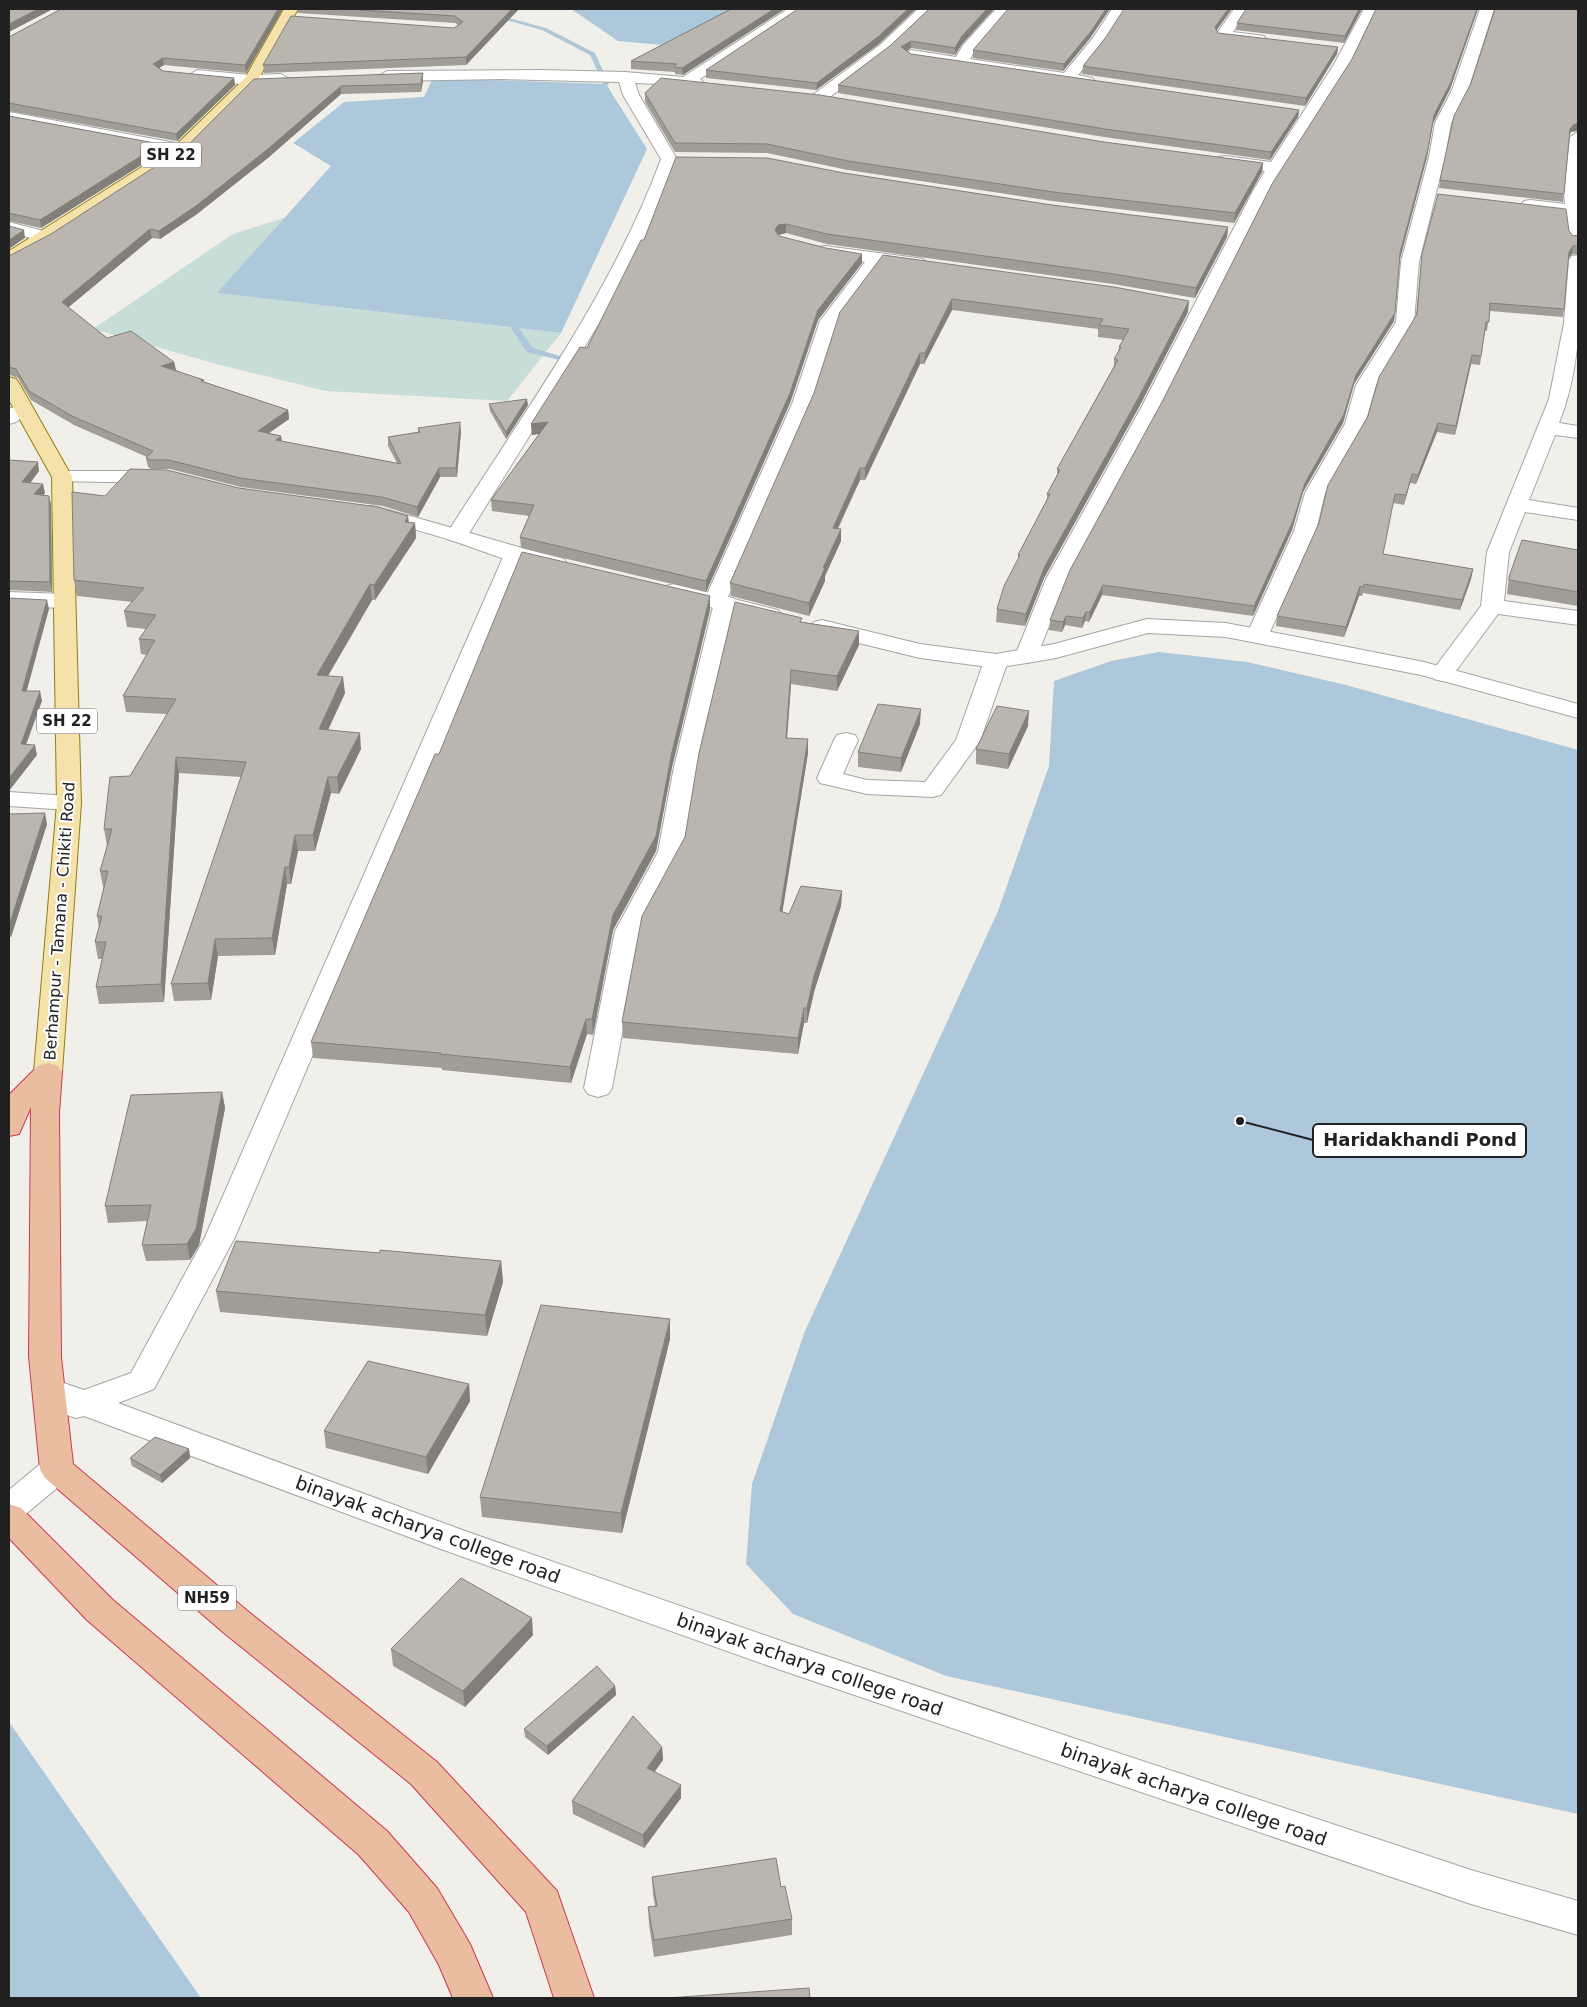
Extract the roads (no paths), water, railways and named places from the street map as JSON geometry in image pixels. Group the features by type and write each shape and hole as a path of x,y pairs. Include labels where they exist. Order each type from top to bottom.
{"highway":[{"path":"9,1132 25,1118 48,1072"},
{"path":"25,1118 45,1357 57,1469"},
{"name":"NH59","path":"57,1469 237,1623 424,1773 543,1903 574,1998"},
{"path":"9,1516 100,1610 373,1843 423,1900 456,1957 473,1998"}],"main road":[{"name":"SH 22","path":"9,258 45,237 181,149 251,80 289,14"},
{"name":"Berhampur - Tamana - Chikiti Road","path":"9,383 16,413 62,477 70,803 48,1072"}],"street":[{"path":"686,82 798,9"},
{"path":"820,97 885,48 926,9"},
{"path":"961,61 968,48 1004,9"},
{"path":"1068,78 1099,40 1112,16 1119,9"},
{"path":"1241,9 1223,35 1272,41"},
{"path":"1026,656 1057,579 1150,408 1193,305 1350,50 1371,9"},
{"path":"1257,636 1305,531 1315,493 1355,424 1366,385 1405,322 1410,262 1428,194 1442,123 1460,90 1487,9"},
{"path":"289,14 306,20"},
{"path":"1330,48 1350,50"},
{"path":"911,55 1103,83"},
{"path":"367,76 473,72 625,77 709,84"},
{"path":"180,74 251,80 299,79"},
{"path":"625,77 631,95 669,159"},
{"path":"802,95 840,100"},
{"path":"1291,111 1311,113"},
{"path":"9,117 181,149"},
{"path":"1578,146 1572,193 1576,210 1578,238"},
{"path":"1209,158 1276,168"},
{"path":"669,159 688,159"},
{"path":"457,535 615,283 659,187 669,159"},
{"path":"1428,194 1448,196"},
{"path":"1516,204 1576,210"},
{"path":"9,227 45,237"},
{"path":"1220,229 1240,231"},
{"path":"810,247 931,265"},
{"path":"598,1088 628,931 672,852 686,767 720,602 802,404 829,321 877,258"},
{"path":"1442,674 1492,606 1498,552 1559,399 1573,353 1578,270"},
{"path":"1548,428 1578,432"},
{"path":"62,477 170,477 178,479"},
{"path":"1517,504 1578,514"},
{"path":"354,510 383,514 457,535 515,555 572,568"},
{"path":"84,1403 143,1381 220,1237 515,555"},
{"path":"658,588 920,651 996,661 1056,650 1147,626 1226,630 1442,674 1578,711"},
{"path":"9,599 64,601"},
{"path":"1492,606 1578,618"},
{"path":"846,740 829,778 867,787 932,790 968,741 996,661"},
{"path":"9,799 70,803"},
{"name":"binayak acharya college road","path":"50,1403 84,1403 453,1540 779,1655 1471,1887 1578,1918"},
{"path":"9,1509 57,1469"}],"waterway":[{"path":"469,9 544,29 593,54 606,84 594,91"},
{"path":"519,315 515,328 530,350 564,360"}],"place":[{"name":"Haridakhandi Pond","path":"1240,1121"}]}
